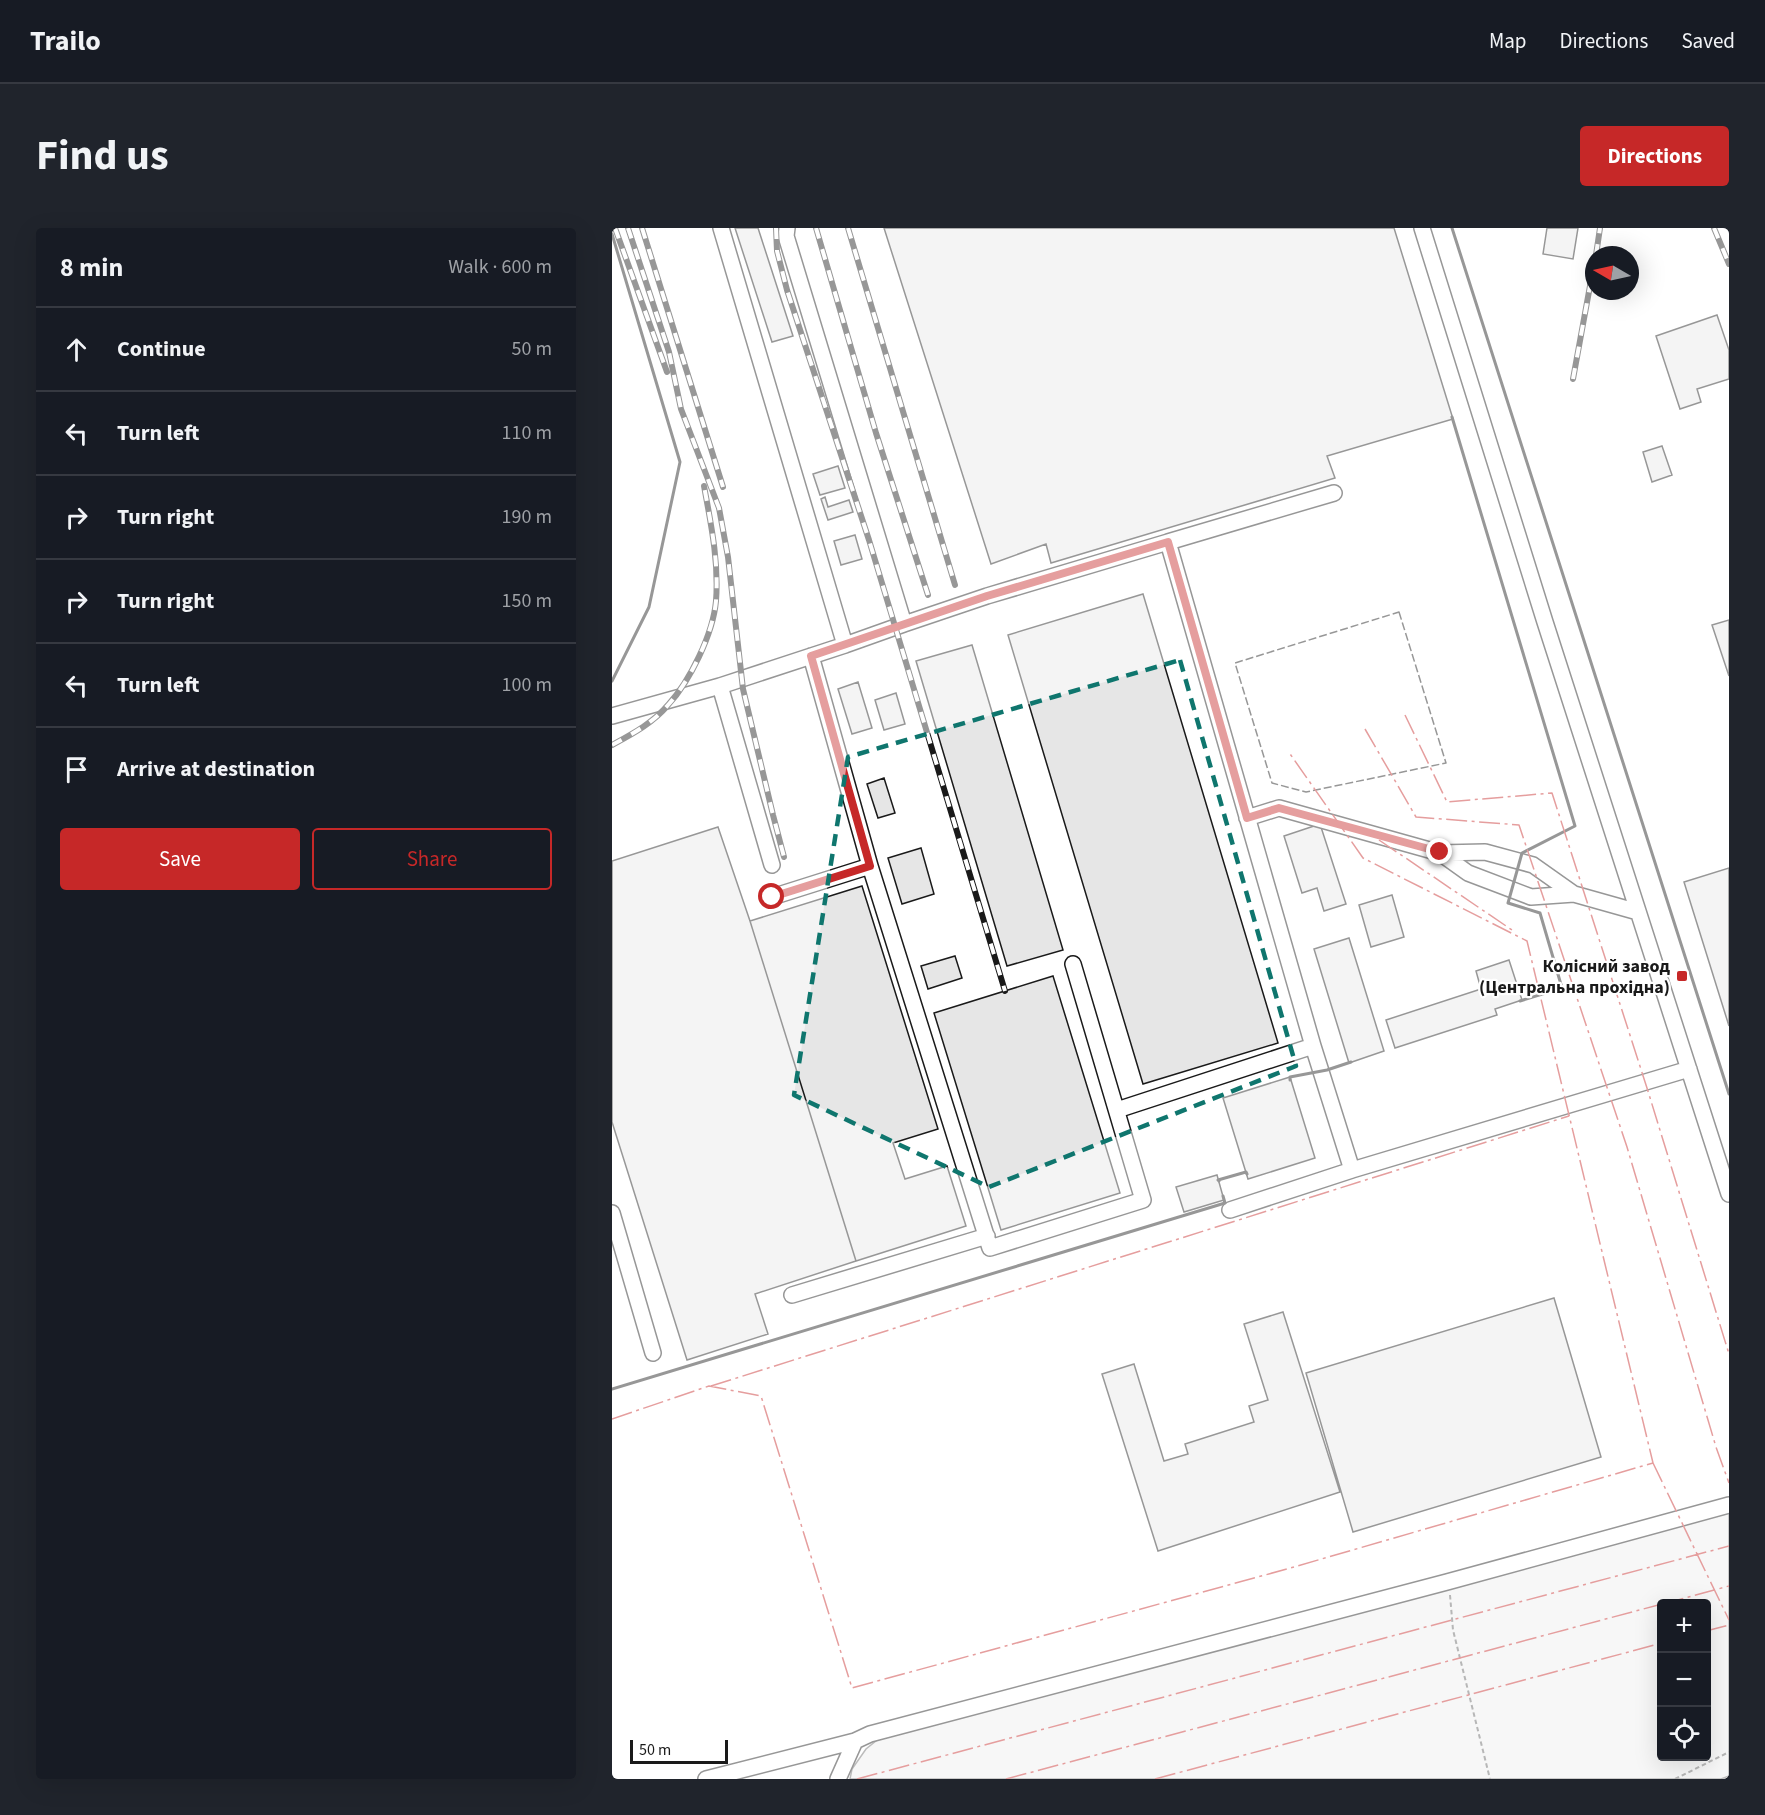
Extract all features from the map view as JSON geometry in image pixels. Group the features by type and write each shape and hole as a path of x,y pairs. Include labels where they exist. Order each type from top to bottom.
{"street":[{"path":"721,228 845,645"},
{"path":"787,228 786,236 904,624"},
{"path":"1422,228 1545,622 1729,1194"},
{"path":"612,716 720,686 987,596 1334,493"},
{"path":"1168,542 1313,1046 1352,1170"},
{"path":"811,656 870,866 990,1248 1143,1200 1073,964"},
{"path":"720,686 772,865"},
{"path":"1247,818 1279,808 1440,852 1485,852 1533,865 1575,894 1638,912"},
{"path":"1440,852 1468,873 1531,897 1575,894"},
{"path":"772,897 870,866"},
{"path":"1117,1110 1313,1046"},
{"path":"1230,1210 1352,1170 1689,1070"},
{"path":"612,1213 652,1353"},
{"path":"792,1295 987,1236"},
{"path":"706,1779 855,1741 882,1730 1447,1582 1729,1505"},
{"path":"838,1779 855,1741"}],"path":[{"path":"1447,1582 1453,1630 1490,1779"},
{"path":"1675,1779 1729,1752"}],"highlighted area":[{"path":"1180,660 1296,1066 989,1187 794,1095 848,757"}],"shaded area":[{"path":"1729,1511 1729,1776 1721,1779 850,1779 852,1769 866,1749 881,1737"}],"building":[{"path":"735,228 758,228 793,336 772,342"},
{"path":"884,228 1394,228 1453,419 1327,456 1335,478 1051,563 1046,544 991,564"},
{"path":"1547,228 1578,228 1573,259 1543,254"},
{"path":"1717,315 1729,350 1729,379 1697,389 1701,402 1680,409 1656,336"},
{"path":"1662,446 1672,475 1652,482 1643,452"},
{"path":"838,466 845,488 820,495 813,474"},
{"path":"825,497 828,507 849,500 853,512 828,520 821,499"},
{"path":"855,535 862,559 841,565 834,541"},
{"path":"1143,594 1278,1043 1143,1084 1008,635"},
{"path":"1729,620 1729,676 1712,625"},
{"path":"972,645 1063,950 1007,966 916,661"},
{"path":"858,682 872,728 852,734 838,689"},
{"path":"896,693 905,724 884,730 875,700"},
{"path":"884,778 895,813 878,818 867,784"},
{"path":"1320,824 1346,904 1324,911 1317,888 1302,893 1284,836"},
{"path":"718,827 750,921 856,1261 755,1294 768,1334 687,1360 612,1122 612,861"},
{"path":"921,848 934,894 902,904 888,858"},
{"path":"1729,868 1729,1026 1684,882"},
{"path":"862,886 938,1129 893,1143 905,1179 947,1166 966,1226 856,1261 750,921"},
{"path":"1392,895 1404,937 1371,947 1359,905"},
{"path":"1349,938 1384,1051 1349,1063 1314,949"},
{"path":"955,956 962,978 928,989 921,966"},
{"path":"1509,960 1522,1000 1495,1009 1497,1015 1395,1048 1386,1020 1481,989 1476,971"},
{"path":"1053,976 1120,1193 1001,1230 934,1013"},
{"path":"1290,1077 1315,1158 1248,1179 1223,1098"},
{"path":"1217,1175 1224,1200 1184,1212 1176,1187"},
{"path":"1554,1298 1601,1457 1353,1532 1306,1373"},
{"path":"1283,1312 1340,1492 1158,1551 1102,1374 1134,1364 1164,1461 1188,1454 1185,1444 1254,1422 1249,1406 1268,1400 1244,1324"}],"railway":[{"path":"615,228 667,372"},
{"path":"628,228 669,352 681,409 719,508 728,557 743,689 784,857"},
{"path":"642,228 723,487"},
{"path":"776,228 777,251 787,290 869,540 1005,991"},
{"path":"816,228 876,433 928,595"},
{"path":"848,228 955,585"},
{"path":"1597,246 1600,228"},
{"path":"1714,228 1729,264"},
{"path":"1573,379 1587,300"},
{"path":"612,745 649,723 668,705 692,670 710,628 717,586 714,543 704,486"}],"fence":[{"path":"1399,612 1446,763 1306,792 1272,783 1235,663 1399,612"}],"wall":[{"path":"1452,228 1729,1094"},
{"path":"612,234 680,462 649,607 612,681"},
{"path":"1452,417 1575,826 1522,853 1508,903 1540,913 1562,988 1520,1001"},
{"path":"1290,1080 1290,1077 1327,1070 1351,1062"},
{"path":"1219,1181 1246,1172 1247,1174"},
{"path":"612,1389 1225,1203 1223,1196"}],"power":[{"path":"1405,715 1447,802 1552,793 1647,1088 1729,1354"},
{"path":"1365,729 1416,817 1519,825 1627,1147 1716,1447 1729,1483"},
{"path":"612,1419 709,1386 761,1396 852,1688 1287,1569 1653,1463 1527,941 1363,858 1288,751"},
{"path":"1379,840 1512,930"},
{"path":"711,1386 1569,1116"},
{"path":"1653,1463 1729,1620"},
{"path":"857,1779 1729,1546"},
{"path":"1681,1599 1729,1586"},
{"path":"1006,1779 1657,1605"},
{"path":"1711,1630 1729,1625"},
{"path":"1155,1779 1657,1644"}],"place":[{"name":"Колісний завод (Центральна прохідна)","path":"1682,976"}],"route":[{"path":"772,897 870,866 811,656 987,596 1168,542 1247,818 1279,808 1440,852"}]}
